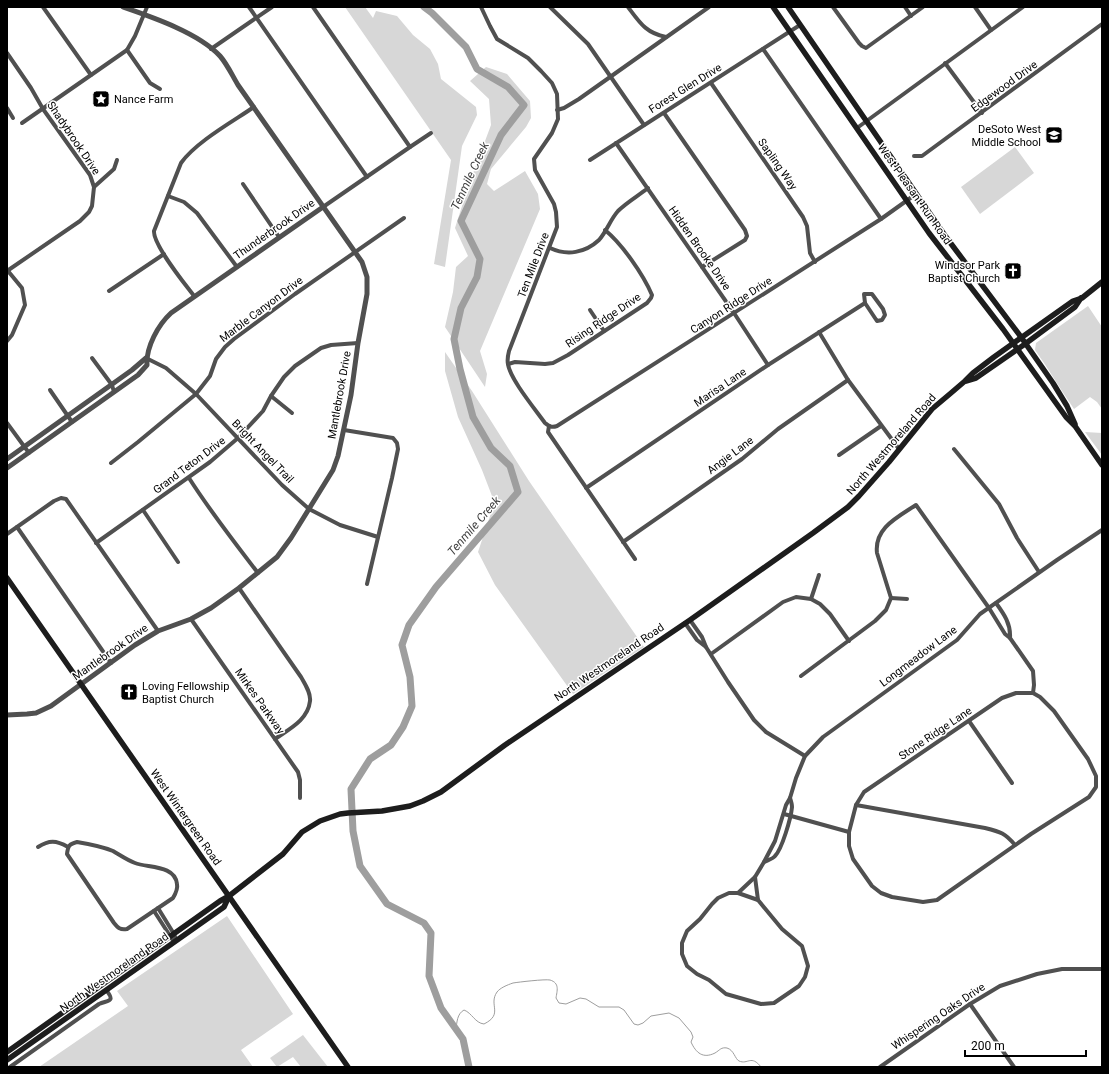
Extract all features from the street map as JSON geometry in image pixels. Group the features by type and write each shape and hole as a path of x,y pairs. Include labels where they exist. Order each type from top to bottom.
{"main road":[{"name":"West Pleasant Run Road","path":"774,7 929,233 1018,349 1066,417 1076,426"},
{"name":"West Pleasant Run Road","path":"788,7 946,237 1021,337 1067,406 1076,426 1102,465"},
{"name":"North Westmoreland Road","path":"966,381 976,378 1025,344 1075,307 1082,298 1102,282"},
{"path":"973,290 981,283"},
{"name":"North Westmoreland Road","path":"7,1052 229,896 283,854 302,832 320,821 331,817 348,813 382,811 410,806 441,792 511,741 816,531 848,507 859,496 932,409 966,381 972,373 1073,301 1082,298"},
{"name":"West Wintergreen Road","path":"7,578 348,1067"},
{"name":"North Westmoreland Road","path":"7,1060 224,907 229,896"}],"street":[{"path":"43,7 91,75"},
{"name":"Mantlebrook Drive","path":"7,715 36,713 51,706 135,645 158,631 191,619 210,608 239,588 277,557 309,509 332,470 338,456 344,430 367,294 367,277 362,262 238,85 220,56 192,35 144,14 123,7"},
{"path":"22,123 127,50 135,36 147,7"},
{"path":"249,7 367,177"},
{"path":"211,49 272,7"},
{"path":"313,7 410,147"},
{"name":"Ten Mile Drive","path":"481,7 497,39 528,58 552,83 557,94 558,119 552,133 534,159 535,170 549,195 556,212 557,227 509,351 508,364"},
{"path":"550,7 588,44 644,125"},
{"path":"628,7 639,22 648,30 656,35 666,37"},
{"path":"557,110 564,108 579,99 709,7"},
{"path":"833,7 862,46 866,48 923,7"},
{"path":"905,7 911,16"},
{"path":"975,7 991,30"},
{"path":"857,128 1023,7"},
{"name":"Edgewood Drive","path":"914,156 922,156 1102,24"},
{"name":"Forest Glen Drive","path":"590,160 800,25"},
{"path":"763,49 882,219"},
{"path":"127,50 150,83 160,88"},
{"name":"Shadybrook Drive","path":"7,53 43,109 90,175 94,187 92,206 89,212 80,221 8,271"},
{"path":"946,63 982,113"},
{"name":"Sapling Way","path":"711,83 803,217 807,226 810,253 815,262"},
{"path":"194,296 164,254 154,236 154,232 180,163 186,155 254,107"},
{"path":"7,108 13,118"},
{"path":"664,112 745,230 747,236 744,240 702,267"},
{"name":"Thunderbrook Drive","path":"7,468 138,375 147,365 146,358 156,331 171,313 431,133"},
{"name":"Hidden Brooke Drive","path":"616,143 734,313 768,365"},
{"path":"94,187 114,169 118,160"},
{"path":"243,184 279,237"},
{"path":"550,248 562,253 576,252 587,248 599,240 619,210 648,188"},
{"name":"Canyon Ridge Drive","path":"551,427 557,426 815,262 882,219 916,194"},
{"path":"168,196 184,202 197,213 237,267"},
{"name":"Marble Canyon Drive","path":"111,462 150,433 196,394 210,376 216,359 225,347 234,339 295,294 404,218"},
{"name":"Rising Ridge Drive","path":"508,364 516,362 545,364 553,363 647,303 651,298 652,295 642,275 614,237 605,230"},
{"path":"109,291 164,254"},
{"path":"7,341 12,335 26,305 22,288 8,271"},
{"name":"Marisa Lane","path":"864,294 872,294 885,315 882,320 877,321 865,303 864,294"},
{"name":"Marisa Lane","path":"586,488 768,365 865,303"},
{"path":"590,310 604,331"},
{"path":"819,332 848,380 899,449"},
{"name":"Grand Teton Drive","path":"96,543 189,478 238,438 263,411 284,377 295,366 321,348 331,345 358,343"},
{"path":"92,358 112,385 114,392"},
{"name":"Thunderbrook Drive","path":"7,459 112,385 146,358"},
{"name":"Bright Angel Trail","path":"146,358 166,368 196,394 282,485 309,509 340,525 378,537"},
{"path":"508,364 514,378 525,395 545,423 551,427 548,432 635,559"},
{"name":"Angie Lane","path":"623,542 742,459 778,429 848,380"},
{"path":"50,390 72,422"},
{"path":"271,396 292,413"},
{"path":"7,423 29,453"},
{"path":"839,455 881,426"},
{"path":"344,430 392,438 397,443 398,449 367,584"},
{"path":"954,449 999,504 1017,538 1040,572"},
{"path":"189,478 208,508 258,573"},
{"path":"7,534 54,501 61,498 66,499 158,631"},
{"path":"801,676 875,621 886,610 891,598 876,547 884,527 916,505 1032,671 1034,684 1033,693 1040,697 1054,711 1088,759 1096,776 1096,787 1089,797 1015,845 937,900 923,902 892,897 881,893 872,886 853,859 849,846 849,832 856,804 998,831 1008,837 1015,845"},
{"path":"143,510 178,562"},
{"path":"17,527 111,663"},
{"name":"Longmeadow Lane","path":"738,893 755,877 764,862 775,841 786,805 805,756 823,737 957,640 980,614 1101,530"},
{"path":"811,599 818,575"},
{"path":"239,588 308,690 310,700 304,717 275,739"},
{"path":"711,654 783,602 796,597 811,599 820,604 830,614 849,641"},
{"path":"891,598 908,599"},
{"path":"996,603 1006,618 1010,638"},
{"name":"Mirkes Parkway","path":"191,619 298,772 300,780 300,798"},
{"path":"687,621 702,637 706,647 754,720 766,732 805,756"},
{"path":"1001,627 1008,623"},
{"name":"Stone Ridge Lane","path":"856,804 864,792 1002,698 1016,692 1033,693"},
{"path":"968,721 1012,783"},
{"name":"Longmeadow Lane","path":"764,862 774,858 778,852 790,816 792,806 790,798"},
{"path":"784,814 849,832"},
{"path":"38,847 47,842 59,842 68,846"},
{"path":"77,842 99,846 113,851 136,863 170,872 177,881 177,891 173,898 156,909 127,929 119,928 66,854 68,846 71,843 77,842"},
{"path":"755,877 758,900"},
{"path":"729,893 738,893 758,900 782,929 802,946 808,966 806,977 799,986 774,1003 761,1004 726,994 709,980 697,974 687,966 682,954 682,943 687,931 700,919 718,898 729,893"},
{"path":"156,909 175,941"},
{"name":"Whispering Oaks Drive","path":"880,1067 970,1004 1000,986 1037,974 1062,969 1102,969"},
{"path":"116,974 120,980"},
{"path":"10,1067 99,1004 108,1002 111,996 106,990"},
{"path":"970,1004 1014,1067"}],"shaded area":[{"path":"345,7 365,7 373,18 376,11 397,16 413,35 430,49 438,64 441,79 476,107 477,115 462,146 445,267 434,264 451,160"},
{"path":"486,67 507,74 530,101 531,118 526,127 491,169 487,184 494,191 525,171 538,194 540,209 480,351 487,374 485,387 445,327 453,292 456,267 468,256 455,228 469,184 491,125 489,99 470,81"},
{"path":"1015,147 1034,173 980,214 961,187"},
{"path":"1088,306 1102,327 1102,409 1097,402 1090,397 1074,409 1035,350 1036,343"},
{"path":"445,352 472,391 529,481 644,647 573,694 495,585 478,552 492,510 492,496 458,417 445,371"},
{"path":"1085,432 1102,433 1102,455"},
{"path":"227,916 293,1014 241,1050 253,1067 39,1067 128,1006 117,991"},
{"path":"303,1035 328,1067 301,1067 293,1057 277,1067 270,1058"}],"waterway":[{"name":"Tenmile Creek","path":"424,7 466,47 477,69 508,87 524,105 501,135 461,221 480,259 477,277 461,308 454,339 460,369 473,417 491,448 510,466 518,492 436,587 409,625 402,645 410,677 412,706 403,727 391,745 370,759 351,789 353,831 360,866 387,904 424,923 431,933 429,976 441,1008 463,1039 469,1067"},
{"path":"456,1029 459,1016 464,1010 481,1023 484,1024 490,1020 495,1013 494,1001 497,992 504,987 513,983 550,980 557,985 556,998 559,1003 566,1004 580,998 586,999 599,1007 619,1007 624,1010 634,1024 638,1025 643,1023 651,1016 669,1013 679,1018 691,1032 693,1037 691,1042 700,1054 711,1055 722,1048 727,1048 739,1061 745,1062 752,1060 758,1063 761,1067"}],"place":[{"name":"Nance Farm","path":"101,99"},
{"name":"DeSoto West Middle School","path":"1054,135"},
{"name":"Windsor Park Baptist Church","path":"1013,271"},
{"name":"Loving Fellowship Baptist Church","path":"129,692"}]}
